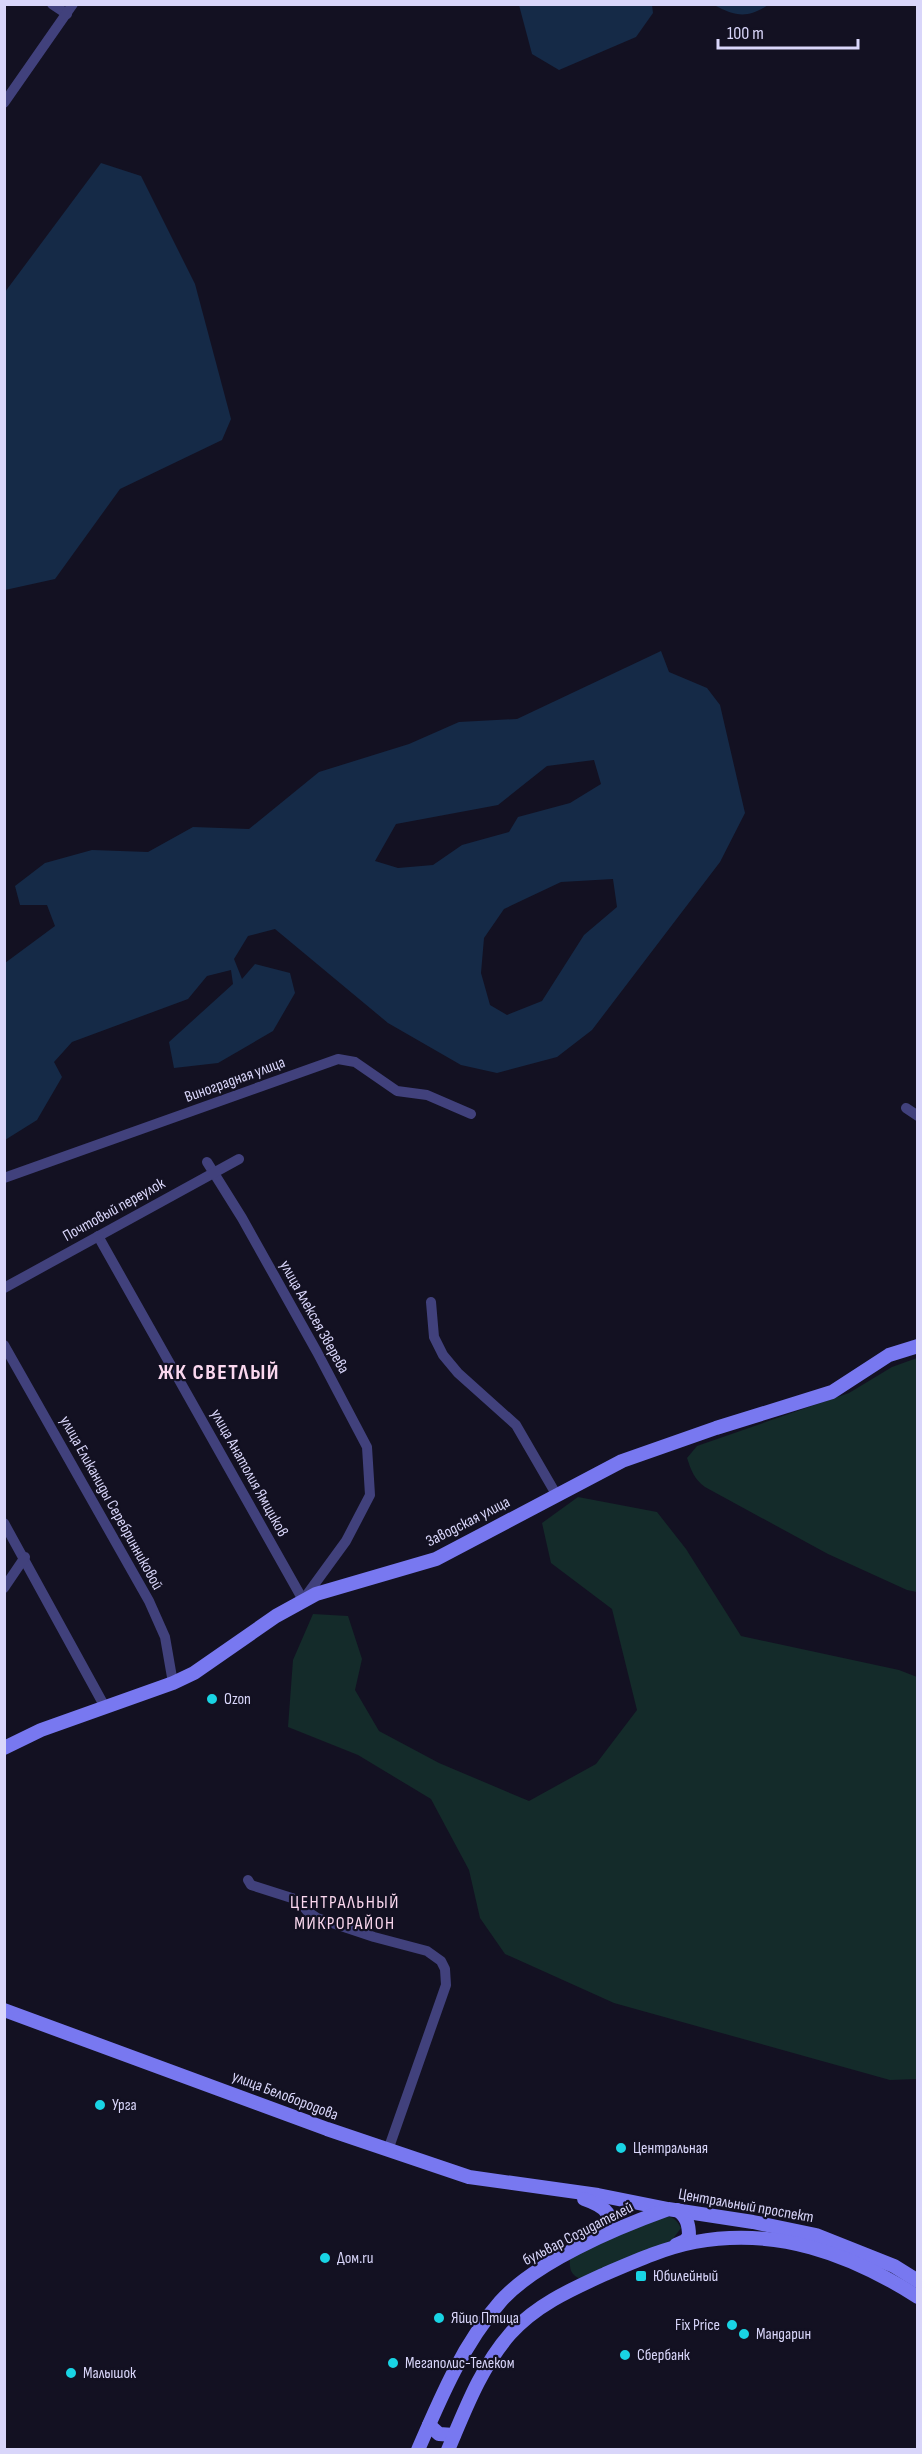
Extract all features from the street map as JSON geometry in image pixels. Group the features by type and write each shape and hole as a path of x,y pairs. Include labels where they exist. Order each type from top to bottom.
{"main road":[{"name":"Заводская улица","path":"4,1748 41,1730 173,1683 209,1665 276,1616 303,1600 333,1588 436,1558 622,1461 832,1392 889,1355 918,1346"},
{"name":"улица Белобородова","path":"4,2010 388,2150 469,2177 615,2198"},
{"name":"улица Белобородова","path":"559,2190 601,2206 608,2212 610,2219 607,2229 576,2250"},
{"name":"Центральный проспект","path":"615,2198 816,2235 894,2266 918,2281"},
{"name":"бульвар Созидателей","path":"418,2450 469,2345 485,2320 518,2284 576,2250 632,2222 672,2210"},
{"path":"448,2450 489,2362 509,2335 526,2317 547,2302 578,2286 685,2241 689,2236 687,2221 683,2214 672,2210"},
{"name":"Центральный проспект","path":"663,2251 692,2242 719,2238 747,2236 781,2241 812,2247 848,2259 881,2274 918,2297"},
{"path":"429,2425 439,2434 454,2435"}],"street":[{"path":"4,103 70,9 52,4"},
{"name":"Виноградная улица","path":"4,1178 338,1059 355,1062 397,1091 427,1095 471,1114"},
{"path":"906,1108 918,1116"},
{"name":"Почтовый переулок","path":"4,1288 239,1159"},
{"name":"улица Алексея Зверева","path":"207,1162 247,1228 364,1440 369,1463 370,1495 346,1541 303,1600"},
{"name":"улица Анатолия Ямщиков","path":"98,1236 303,1600"},
{"path":"431,1302 434,1338 443,1355 458,1373 516,1425 556,1494"},
{"name":"улица Еликаниды Серебринниковой","path":"4,1345 149,1601 165,1637 173,1683"},
{"path":"4,1523 25,1557 105,1707"},
{"path":"4,1588 25,1557"},
{"path":"248,1880 251,1885 298,1900 313,1916 374,1937 427,1951 441,1961 445,1969 446,1985 388,2150"}],"green space":[{"path":"917,1358 917,1592 907,1590 828,1554 705,1487 693,1474 687,1458 697,1446 849,1393 892,1367"},
{"path":"578,1497 657,1512 686,1549 741,1636 899,1670 917,1677 917,2079 890,2080 614,2003 505,1954 480,1918 469,1870 431,1799 358,1755 288,1727 293,1660 313,1614 348,1616 362,1659 355,1690 379,1731 439,1763 529,1801 596,1764 637,1710 612,1609 551,1563 542,1523"},
{"path":"659,2216 672,2218 681,2228 672,2240 582,2280 572,2272 570,2258"}],"water":[{"path":"519,5 652,5 653,13 636,37 559,70 532,54"},
{"path":"714,5 768,5 747,14 735,14"},
{"path":"101,163 141,176 195,284 231,419 222,440 120,489 55,579 5,590 5,292"},
{"path":"661,651 669,672 707,688 720,705 745,813 720,862 592,1030 557,1057 497,1073 461,1065 388,1023 275,929 248,936 234,959 242,979 255,964 290,973 295,993 273,1031 218,1063 174,1068 169,1042 233,984 231,970 207,976 188,999 72,1042 54,1062 62,1077 37,1120 5,1140 5,963 55,926 47,905 20,905 15,886 45,863 92,850 148,852 193,827 249,829 319,772 409,744 459,722 517,719","holes":["594,760 601,784 570,803 518,817 509,832 462,845 433,865 398,868 375,861 396,824 498,805 547,766","613,879 617,907 584,935 542,1001 507,1015 490,1005 481,973 484,938 504,909 561,882"]}],"place":[{"name":"Ozon","path":"212,1699"},
{"name":"Урга","path":"100,2105"},
{"name":"Центральная","path":"621,2148"},
{"name":"Дом.ru","path":"325,2258"},
{"name":"Юбилейный","path":"641,2276"},
{"name":"Яйцо Птица","path":"439,2318"},
{"name":"Fix Price","path":"732,2325"},
{"name":"Мандарин","path":"744,2334"},
{"name":"Сбербанк","path":"625,2355"},
{"name":"Мегаполис-Телеком","path":"393,2363"},
{"name":"Малышок","path":"71,2373"}],"district":[{"name":"ЖК СВЕТЛЫЙ","path":"219,1372"},
{"name":"ЦЕНТРАЛЬНЫЙ МИКРОРАЙОН","path":"345,1912"}]}
